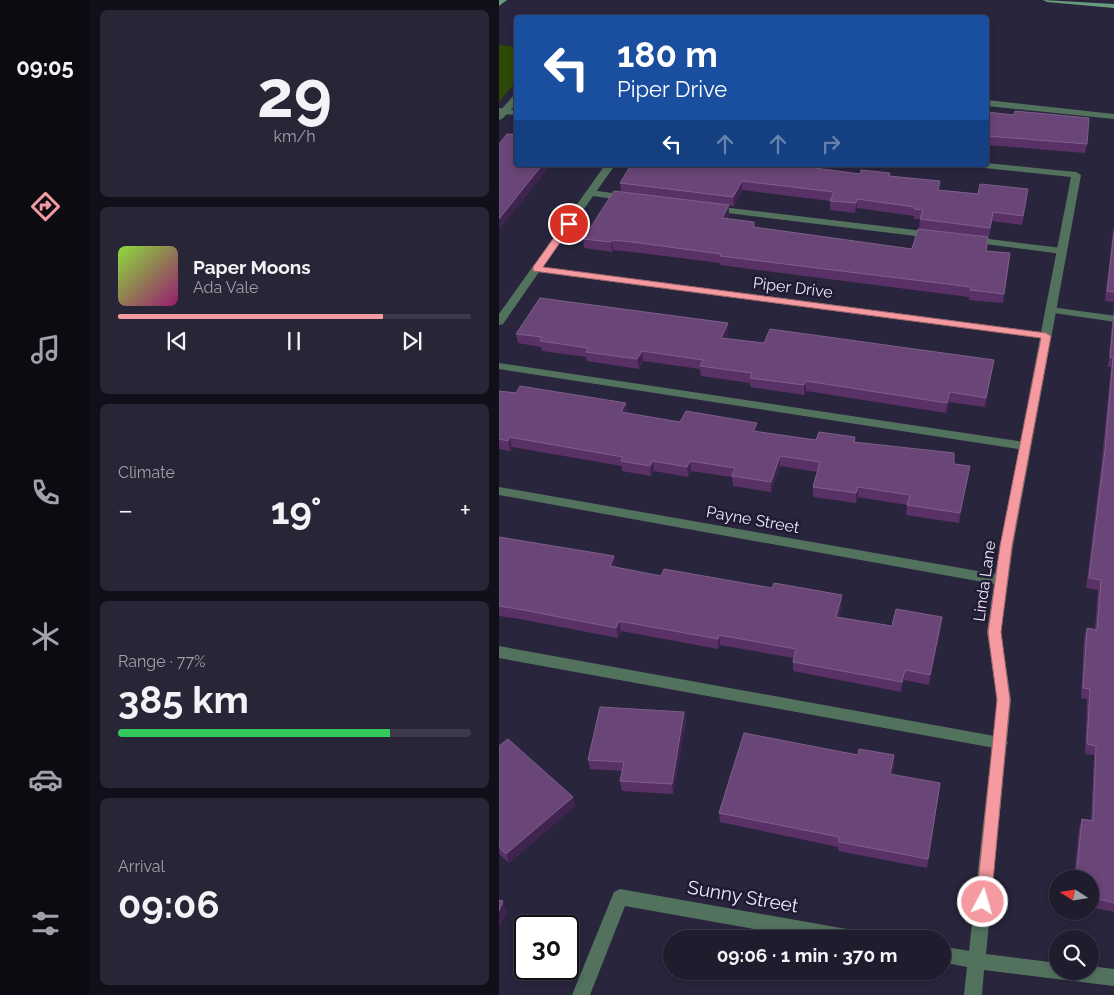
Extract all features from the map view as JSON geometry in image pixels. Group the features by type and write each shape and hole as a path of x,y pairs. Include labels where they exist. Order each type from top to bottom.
{"main road":[{"path":"499,4 503,0"},
{"path":"1047,0 1114,6"}],"street":[{"path":"501,113 514,100"},
{"path":"989,103 1114,117"},
{"path":"501,113 514,113"},
{"name":"Linda Lane","path":"973,995 1004,700 994,632 1001,580 1025,446 1076,175 989,166"},
{"path":"499,322 609,167"},
{"path":"590,193 639,199"},
{"path":"708,208 944,237"},
{"path":"963,239 1062,251"},
{"name":"Piper Drive","path":"537,269 1046,336"},
{"path":"1051,310 1114,319"},
{"path":"499,366 1025,446"},
{"name":"Payne Street","path":"499,491 1001,580"},
{"path":"499,652 1000,743"},
{"name":"Sunny Street","path":"581,995 620,897 807,930"},
{"path":"951,956 1049,970"},
{"path":"1099,976 1114,978"}],"green space":[{"path":"499,45 514,47 514,84 499,102"}],"building":[{"path":"1015,111 1089,118 1087,144 989,136 989,112 1014,115"},
{"path":"507,134 514,135 514,167 540,167 499,219 499,144"},
{"path":"630,167 816,167 860,174 861,170 890,173 889,176 940,181 938,190 978,194 980,184 1028,189 1023,216 993,212 990,228 920,219 923,210 914,209 915,207 857,199 856,203 830,201 834,192 742,181 733,197 620,183"},
{"path":"614,191 729,205 722,218 754,222 754,227 912,249 918,229 988,237 986,251 1010,253 1004,294 970,290 971,287 720,256 721,254 632,242 583,239"},
{"path":"1115,224 1115,292 1107,291"},
{"path":"540,298 728,323 721,338 764,343 770,329 994,360 986,398 950,392 947,403 806,381 804,385 750,378 752,373 700,366 703,360 642,351 637,359 586,352 588,348 540,341 542,337 516,334"},
{"path":"1115,314 1115,903 1099,899 1099,870 1077,870 1082,819 1093,821 1096,746 1087,744 1090,689 1083,688 1087,628 1097,630 1101,580 1089,578 1105,450 1113,358 1110,357"},
{"path":"520,386 626,403 621,412 680,422 686,411 757,423 753,431 816,440 819,432 855,437 854,442 954,453 954,464 970,466 960,513 907,505 910,495 858,487 856,493 813,487 820,462 780,456 771,482 732,476 735,468 690,461 687,467 653,461 650,466 621,461 623,457 509,437 508,441 499,439 499,391 516,393"},
{"path":"499,537 614,556 610,566 661,576 664,569 772,588 774,583 842,595 836,617 892,626 896,609 942,617 930,675 905,670 902,682 793,662 796,649 719,635 718,639 619,621 616,628 499,606"},
{"path":"600,707 684,712 672,784 620,781 624,762 588,760"},
{"path":"744,733 858,755 859,749 894,755 890,774 940,783 928,859 839,842 839,837 719,813"},
{"path":"508,739 573,797 506,854 499,847 499,746"},
{"path":"499,900 503,901 499,911"}],"route":[{"path":"569,224 537,269 1046,336 1006,546 994,632 1004,700 983,902"}]}
